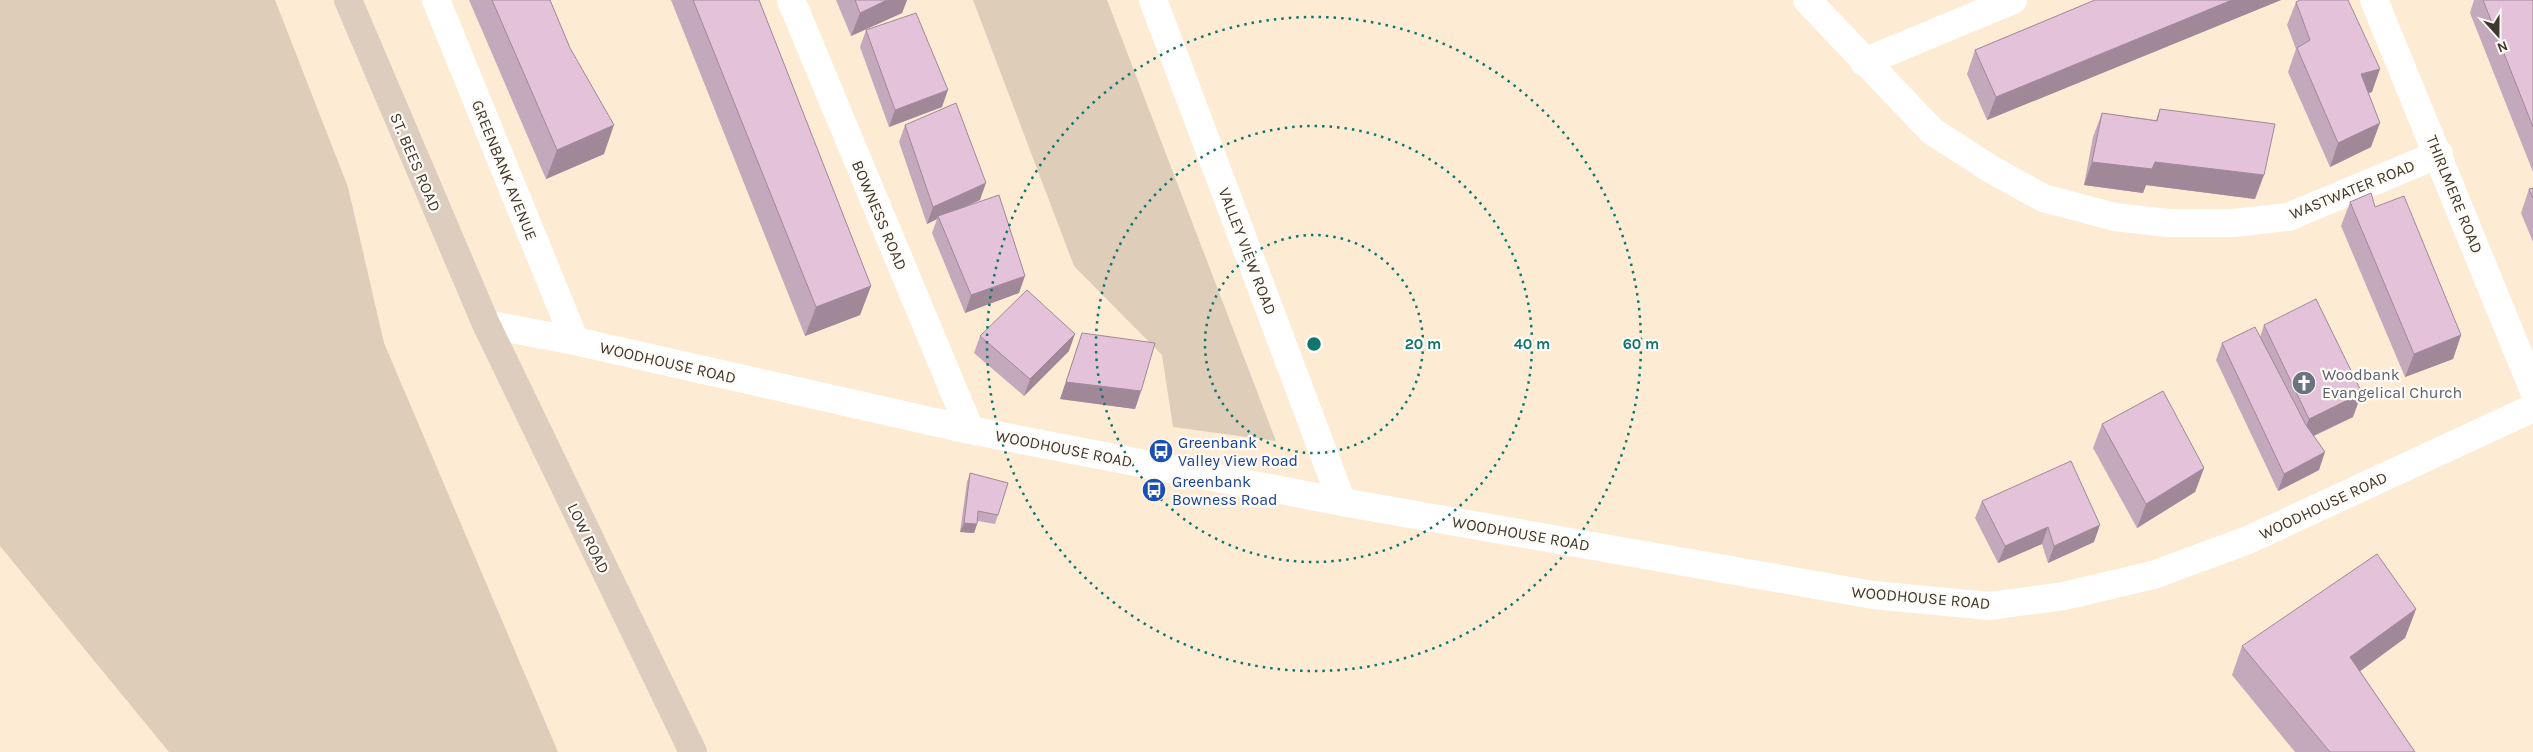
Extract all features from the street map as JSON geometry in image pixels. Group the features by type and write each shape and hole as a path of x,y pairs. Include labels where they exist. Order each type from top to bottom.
{"main road":[{"name":"ST. BEES ROAD","path":"348,0 486,324"},
{"name":"LOW ROAD","path":"486,324 693,752"}],"street":[{"name":"GREENBANK AVENUE","path":"436,0 575,341"},
{"name":"BOWNESS ROAD","path":"791,0 970,430"},
{"name":"VALLEY VIEW ROAD","path":"1153,0 1342,502"},
{"name":"WASTWATER ROAD","path":"1807,0 1864,62 1932,131 1989,168 2043,198 2115,217 2168,223 2233,223 2288,217 2439,154"},
{"path":"1864,62 2013,0"},
{"name":"THIRLMERE ROAD","path":"2374,0 2439,154 2533,389"},
{"name":"WOODHOUSE ROAD","path":"486,324 575,341 970,430 1342,502 1873,595 1989,606 2064,596 2153,575 2248,540 2533,408"}],"shaded area":[{"path":"0,0 275,0 348,187 384,343 558,752 169,752 0,546"},
{"path":"973,0 1107,0 1276,441 1173,427 1162,355 1074,266"}],"building":[{"path":"492,0 550,0 570,48 614,125 557,150"},
{"path":"693,0 759,0 871,286 816,307"},
{"path":"855,0 887,0 860,13"},
{"path":"2095,0 2232,0 1996,97 1975,50"},
{"path":"2300,0 2348,0 2380,69 2361,74 2380,123 2338,143 2297,48 2310,40 2296,2"},
{"path":"2483,0 2533,0 2533,127"},
{"path":"916,13 948,90 895,110 866,30"},
{"path":"956,103 986,183 933,207 905,125"},
{"path":"2160,109 2275,124 2264,175 2155,162 2152,169 2092,162 2102,113 2157,121"},
{"path":"2533,188 2533,198 2529,189"},
{"path":"2371,193 2375,207 2404,196 2461,335 2414,354 2350,202"},
{"path":"999,195 1025,276 971,295 938,216"},
{"path":"1027,290 1075,334 1030,379 980,336"},
{"path":"2316,299 2362,393 2309,419 2264,325"},
{"path":"2255,327 2306,425 2325,452 2284,474 2222,343"},
{"path":"1082,333 1155,343 1141,391 1066,382"},
{"path":"2163,391 2204,468 2146,504 2102,424"},
{"path":"2071,461 2100,525 2054,546 2048,527 2005,546 1982,501"},
{"path":"970,473 1008,483 998,515 978,511 977,524 964,523"},
{"path":"2377,554 2416,609 2350,657 2415,752 2330,752 2242,646"}],"place":[{"name":"Woodbank Evangelical Church","path":"2304,383"},
{"name":"Greenbank Valley View Road","path":"1161,451"},
{"name":"Greenbank Bowness Road","path":"1154,490"}]}
